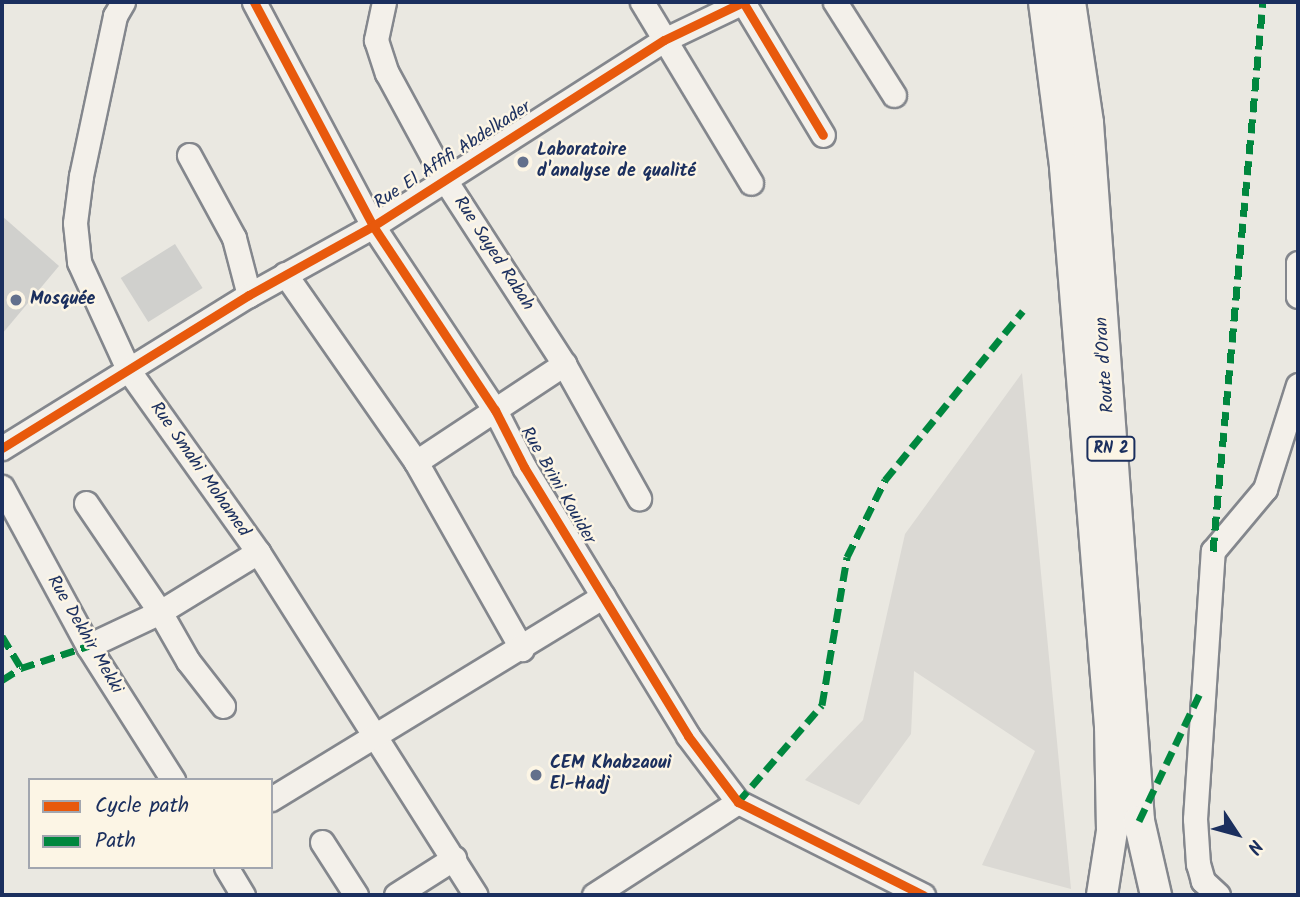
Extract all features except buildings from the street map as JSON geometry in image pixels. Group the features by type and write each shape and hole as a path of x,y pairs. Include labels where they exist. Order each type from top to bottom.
{"main road":[{"name":"Route d'Oran","path":"1044,2 1066,167 1110,726 1112,831 1102,895"},
{"name":"Route d'Oran","path":"1070,2 1088,123 1139,821 1156,895"}],"street":[{"name":"Rue Smahi Mohamed","path":"123,2 115,16 75,223 79,262 129,371 258,552 476,895"},
{"name":"Rue Brini Kouider","path":"254,2 373,226 495,410 524,467 660,694 738,802 923,895"},
{"name":"Rue Sayed Rabah","path":"384,2 376,40 381,60 445,180 564,364 639,498"},
{"path":"642,2 751,183"},
{"name":"Rue El Affifi Abdelkader","path":"2,448 285,274 373,226 664,40 743,2"},
{"path":"743,2 824,135"},
{"path":"835,2 894,95"},
{"path":"189,155 234,238 250,295"},
{"path":"1298,263 1298,296"},
{"path":"285,274 416,462 522,649"},
{"path":"416,462 564,364"},
{"path":"1218,895 1203,881 1198,864 1195,819 1213,551 1265,489 1298,385"},
{"name":"Rue Dekhir Mekki","path":"2,487 88,646 172,778"},
{"path":"86,503 160,612 188,661 223,706"},
{"path":"88,646 160,612 258,552"},
{"path":"273,798 522,649 603,596"},
{"path":"594,895 738,802"},
{"path":"323,842 356,895"},
{"path":"396,895 454,858"},
{"path":"227,869 243,895"}],"shaded area":[{"path":"1022,373 1071,889 982,865 1035,751 914,671 911,734 859,805 805,780 863,720 905,534"}],"marked path":[{"path":"1213,551 1263,2"},
{"path":"738,802 822,705 847,557 885,480 1023,311"},
{"path":"2,636 21,668"},
{"path":"2,680 21,668 88,646"},
{"path":"1139,821 1201,691"}],"cycle path":[{"path":"254,2 373,226 495,410 524,467 688,736 738,802 923,895"},
{"path":"2,448 249,295 373,226 664,40 743,2 823,135"}],"place":[{"name":"Laboratoire d'analyse de qualité","path":"523,162"},
{"name":"Mosquée","path":"16,300"},
{"name":"CEM Khabzaoui El-Hadj","path":"536,775"}]}
